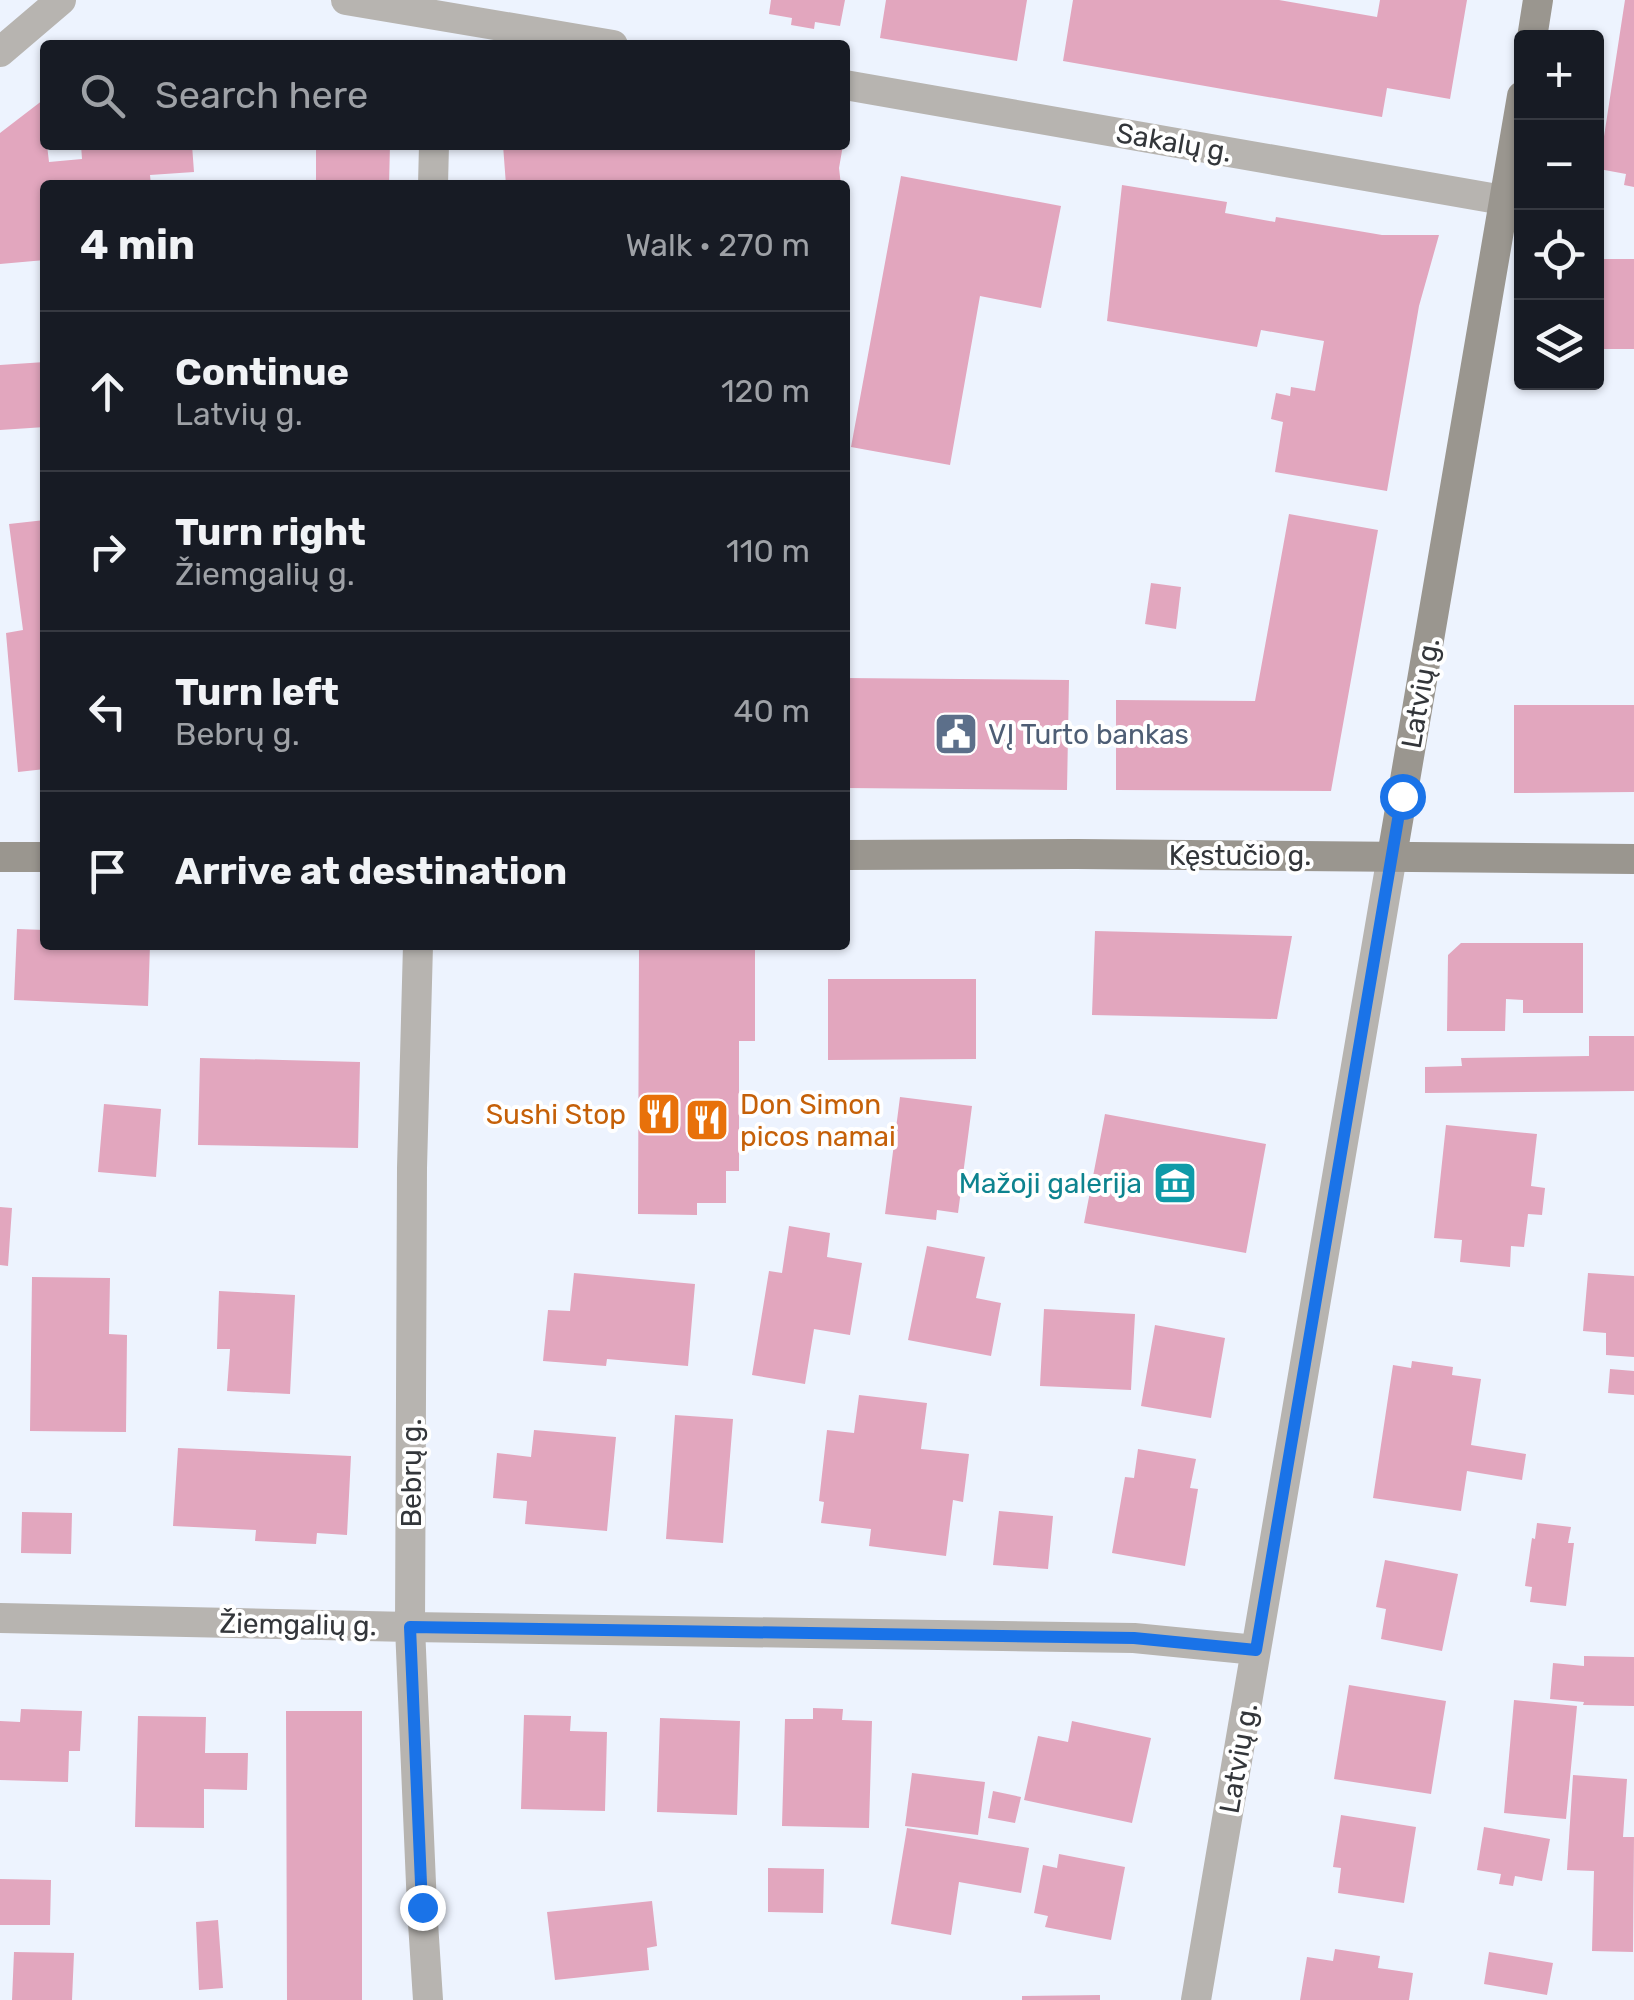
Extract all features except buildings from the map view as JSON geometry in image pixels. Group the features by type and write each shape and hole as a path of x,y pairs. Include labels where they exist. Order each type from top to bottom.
{"main road":[{"path":"1533,30 1538,0"},
{"name":"Latvių g.","path":"1392,856 1518,120"},
{"name":"Kęstučio g.","path":"850,856 1634,859"},
{"path":"0,857 40,857"}],"street":[{"path":"0,52 61,0"},
{"path":"346,0 441,30 556,40"},
{"name":"Sakalų g.","path":"850,87 1503,200"},
{"path":"433,180 434,150"},
{"name":"Latvių g.","path":"1196,2000 1392,856"},
{"name":"Bebrų g.","path":"418,950 412,1168 410,1627 428,2000"},
{"name":"Žiemgalių g.","path":"0,1618 1134,1638 1256,1650"}],"place":[{"name":"VĮ Turto bankas","path":"956,734"},
{"name":"Sushi Stop","path":"659,1114"},
{"name":"Don Simon picos namai","path":"707,1120"},
{"name":"Mažoji galerija","path":"1175,1183"}],"route":[{"path":"422,1907 410,1627 1134,1638 1256,1650 1402,796"}]}
